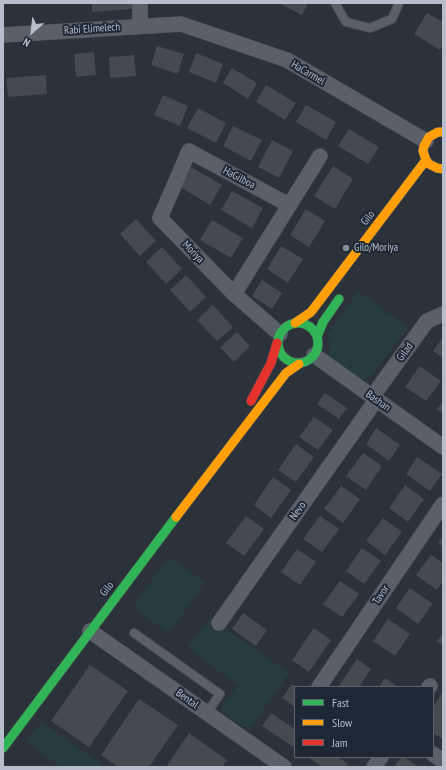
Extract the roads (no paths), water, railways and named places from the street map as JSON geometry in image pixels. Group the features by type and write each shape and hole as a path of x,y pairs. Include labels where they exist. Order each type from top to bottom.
{"street":[{"path":"140,3 140,26"},
{"name":"Rabi Elimelech","path":"3,35 181,24"},
{"name":"HaCarmel","path":"181,24 287,60 426,141"},
{"path":"437,170 426,160 423,151 426,141 433,134 443,132"},
{"name":"HaGilboa","path":"188,151 289,205"},
{"name":"Moriya","path":"188,151 160,218 278,338"},
{"path":"234,294 320,156"},
{"name":"Gilo","path":"294,323 311,312 426,160"},
{"path":"317,337 323,322 346,290"},
{"name":"Gilad","path":"374,398 427,321 443,314"},
{"path":"294,323 307,325 317,337 318,346 314,355 299,364 291,362 283,357 278,349 278,338 286,327 294,323"},
{"name":"Gilo","path":"230,445 271,363 278,338"},
{"name":"Bashan","path":"314,355 443,447"},
{"name":"Gilo","path":"3,748 230,445 286,373 299,364"},
{"name":"Nevo","path":"219,623 374,398"},
{"name":"Tavor","path":"320,686 443,504"},
{"name":"Bental","path":"90,631 284,767"},
{"path":"434,755 443,761"},
{"path":"374,767 380,758"}],"lane":[{"path":"335,3 346,22 370,28 392,19 399,3"},
{"path":"134,633 220,694 207,713"}],"place":[{"name":"Gilo/Moriya","path":"346,248"}]}
